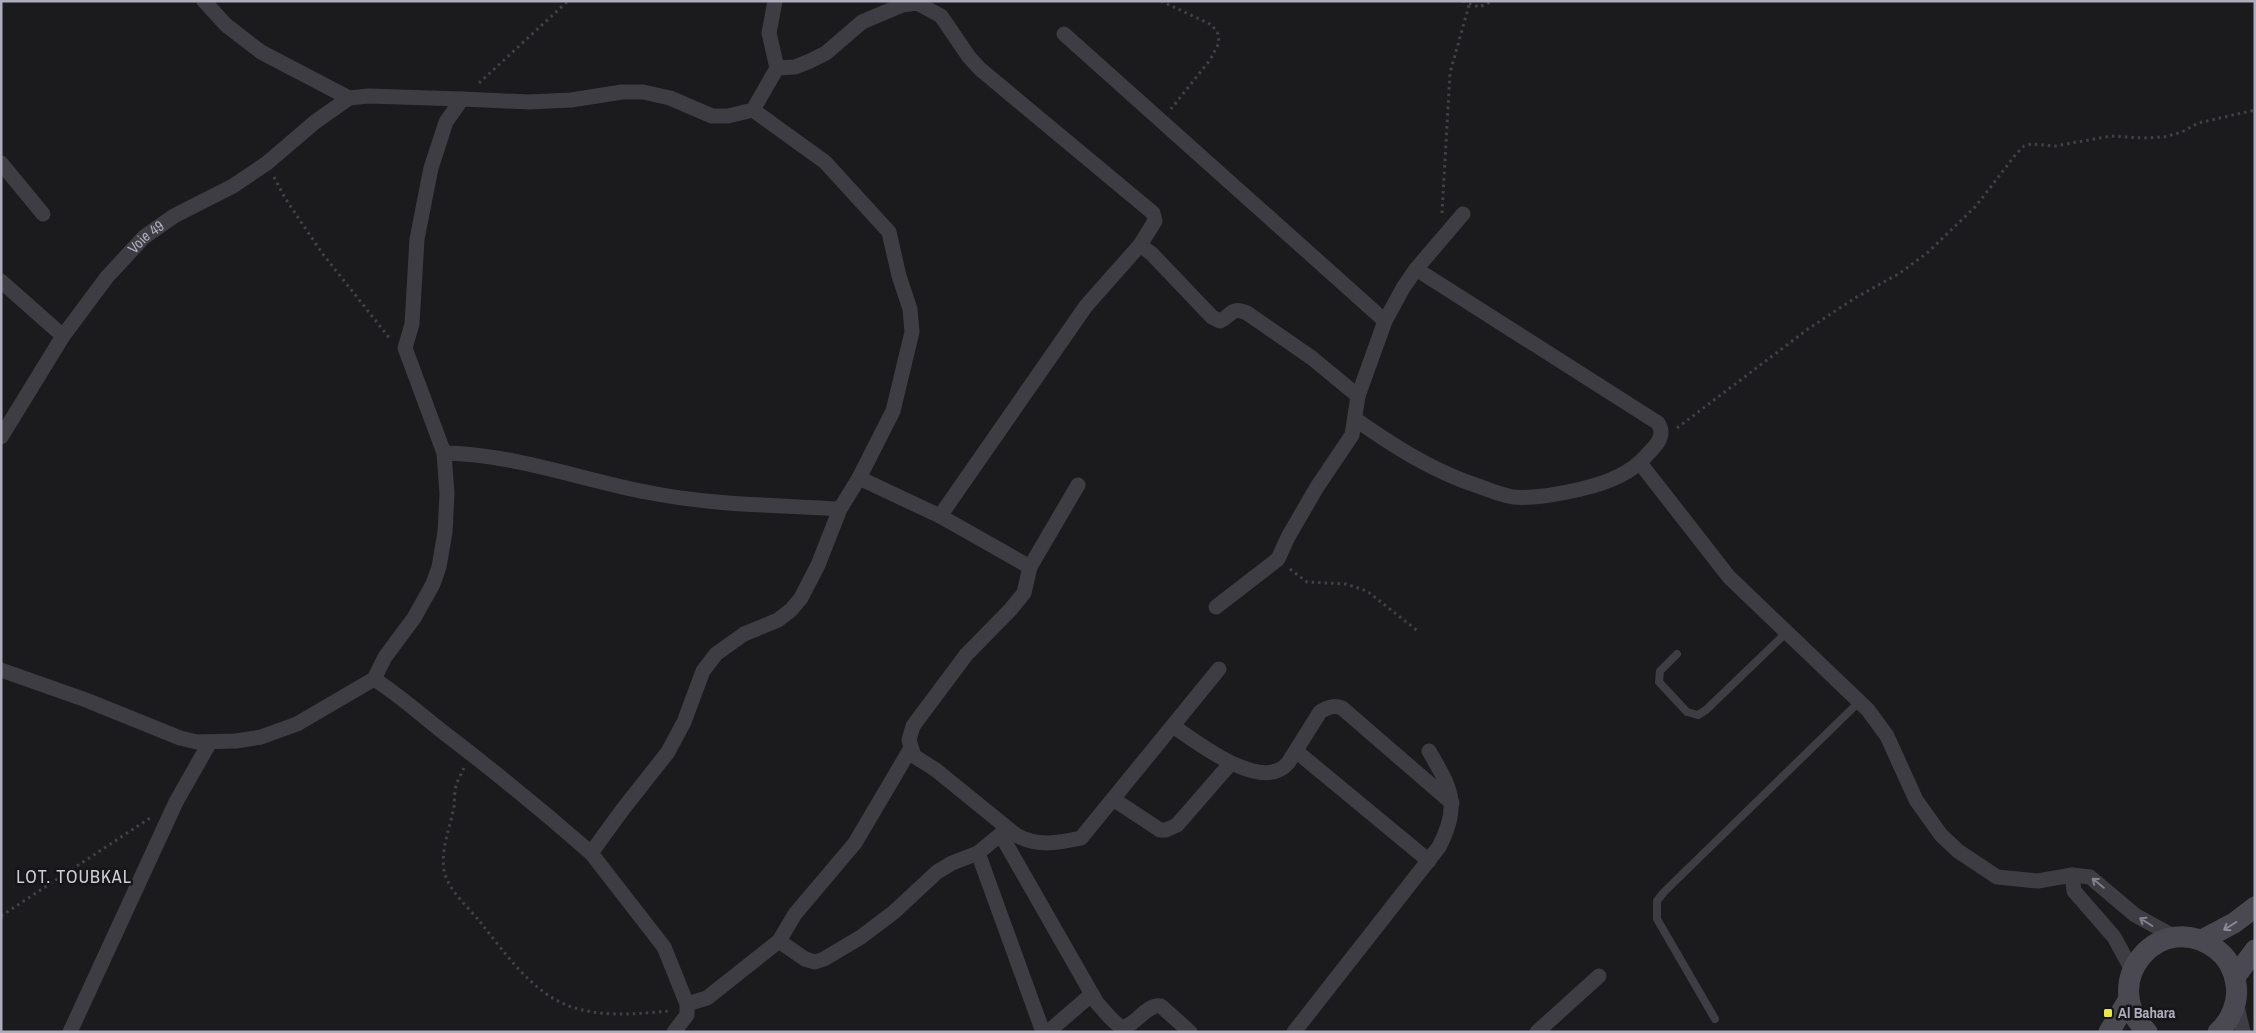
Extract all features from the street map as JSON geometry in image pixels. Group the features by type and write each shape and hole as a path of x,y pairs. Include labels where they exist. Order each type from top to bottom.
{"main road":[{"path":"2202,940 2234,923 2255,907"},
{"path":"2147,1032 2138,1022 2129,999 2128,989 2132,970 2139,958 2149,948 2175,937 2202,940 2219,951 2231,967 2235,977 2236,999 2228,1021 2218,1032"},
{"path":"2235,977 2255,950"},
{"path":"2108,1032 2129,999"}],"street":[{"path":"204,1 226,25 261,52 349,98 368,96 528,102 571,100 622,92 643,92 670,98 712,116 728,116 753,110 777,68 769,33 774,1"},
{"path":"777,68 795,67 810,61 826,53 862,22 902,5 918,2 941,16 969,57 980,69 1153,213 1155,221 1140,245 1086,306 940,516"},
{"path":"1064,34 1385,321"},
{"name":"Voie 49","path":"1,438 63,336 107,277 144,237 174,216 233,186 349,98"},
{"path":"1,670 86,700 180,738 197,742 236,741 262,737 297,724 374,679 385,657 426,598 439,567 445,532 447,494 444,453 405,348 412,324 417,239 431,168 446,122 462,99"},
{"path":"591,853 668,752 684,722 703,671 716,654 744,634 778,620 802,598 818,565 840,510 859,478 893,411 912,332 910,309 899,276 889,232 825,162 753,110"},
{"path":"1,163 43,214"},
{"path":"1216,607 1278,559 1288,537 1317,487 1352,435 1358,396 1385,321 1416,269 1463,214"},
{"path":"1140,245 1152,254 1212,317 1220,321 1232,311 1239,310 1247,313 1312,358 1358,396"},
{"path":"1355,419 1392,445 1440,472 1513,497 1556,494 1590,487 1611,479 1640,463 1661,440 1662,433 1658,423 1416,269"},
{"path":"1,281 63,336"},
{"path":"444,453 483,455 647,492 728,502 840,510"},
{"path":"1640,463 1729,577 1859,702 1878,723 1887,736 1907,783 1926,816 1958,851 1998,877 2038,880 2072,875 2090,877 2135,914 2175,937"},
{"path":"859,478 940,516 1030,567"},
{"path":"1078,485 1030,567 1024,593 966,655 917,720 910,733 909,740 914,756 936,770 1005,831 1028,841 1054,844 1081,838 1219,669"},
{"path":"374,679 401,696 520,791 591,853 664,947 687,1006 685,1019 674,1032"},
{"path":"1174,726 1230,764 1258,771 1277,771 1285,766 1296,751 1320,712 1332,706 1342,708 1452,803"},
{"path":"70,1032 176,802 210,742"},
{"path":"687,1006 707,998 779,941 795,914 855,843 911,748"},
{"path":"1296,751 1429,861"},
{"path":"1294,1032 1429,861 1446,834 1450,819 1452,794 1429,751"},
{"path":"1113,799 1160,830 1166,830 1177,825 1230,764"},
{"path":"779,941 805,959 815,962 824,960 894,912 937,872 952,863 978,853 1005,831"},
{"path":"1005,831 1097,1003 1121,1026 1128,1026 1150,1007 1157,1005 1165,1008 1190,1032"},
{"path":"978,853 1043,1032"},
{"path":"2072,875 2074,891 2114,937 2132,970"},
{"path":"1537,1032 1599,976"},
{"path":"1048,1032 1092,994"},
{"path":"2236,999 2243,1032"}],"lane":[{"path":"1677,654 1660,671 1659,682 1687,712 1698,715 1706,710 1786,633"},
{"path":"1715,1019 1657,919 1657,901 1859,702"}],"path":[{"path":"462,99 568,1"},
{"path":"1160,121 1210,60 1219,43 1218,34 1212,25 1161,1"},
{"path":"1463,1 1469,5 1483,6 1493,1"},
{"path":"1441,241 1442,186 1450,73 1469,5"},
{"path":"1661,440 1808,329 1855,298 1900,273 1927,253 1976,206 2024,146 2031,144 2056,146 2111,136 2164,137 2182,132 2198,123 2255,110"},
{"path":"267,162 285,198 322,253 387,336 405,348"},
{"path":"1278,559 1307,582 1346,584 1367,591 1420,632"},
{"path":"470,753 455,791 454,811 443,855 444,873 454,891 509,958 535,984 557,1000 575,1008 596,1012 645,1014 687,1006"},
{"path":"1,916 176,802"}],"place":[{"name":"Al Bahara","path":"2108,1013"}],"district":[{"name":"LOT. TOUBKAL","path":"74,877"}]}
